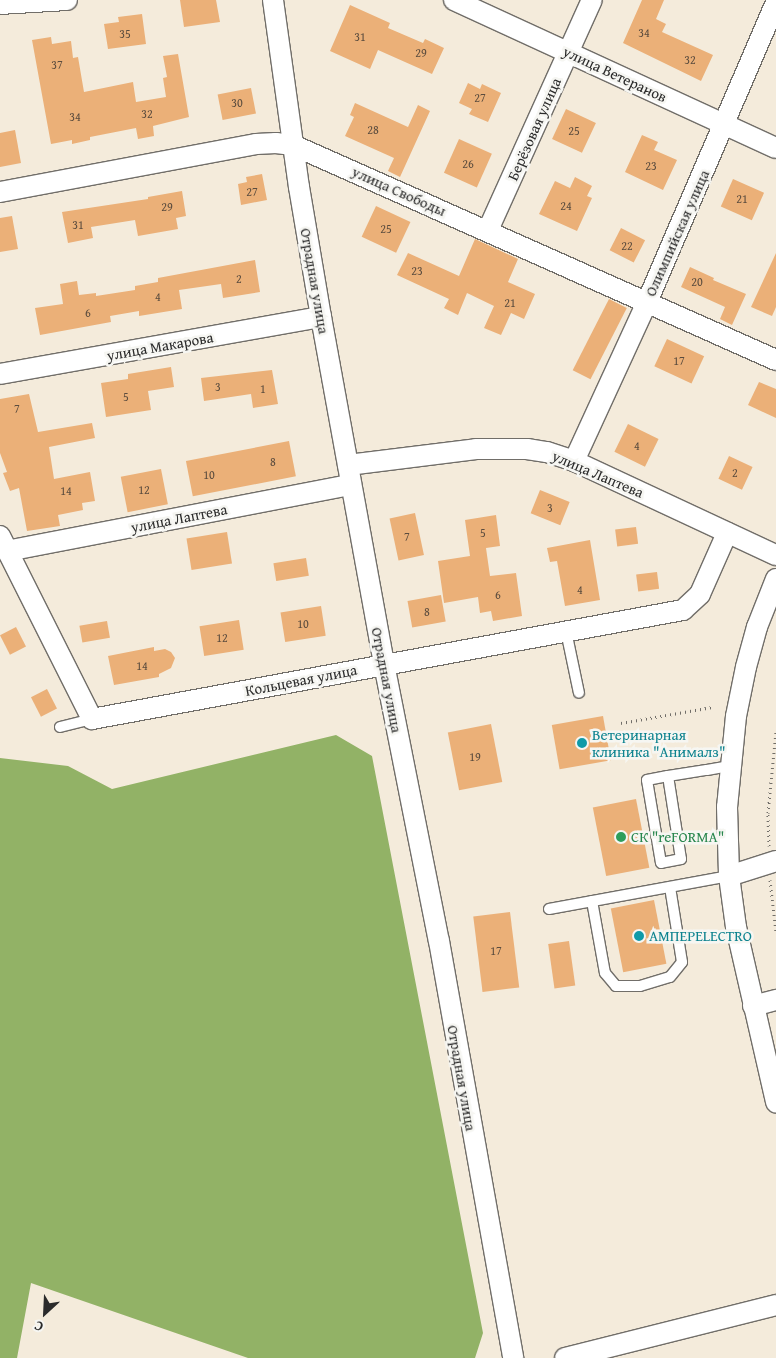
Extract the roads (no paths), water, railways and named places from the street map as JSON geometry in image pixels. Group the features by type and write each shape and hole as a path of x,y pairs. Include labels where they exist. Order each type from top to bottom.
{"street":[{"path":"0,4 67,0"},
{"name":"Отрадная улица","path":"273,0 293,145 321,317 384,664 439,941 513,1358"},
{"name":"улица Ветеранов","path":"454,0 776,148"},
{"name":"Берёзовая улица","path":"488,230 592,0"},
{"name":"Олимпийская улица","path":"574,461 648,302 776,3"},
{"name":"улица Свободы","path":"0,192 256,144 276,143 293,145 488,230 776,360"},
{"name":"улица Макарова","path":"0,374 321,317"},
{"name":"улица Лаптева","path":"348,465 476,448 503,448 547,452 574,461 776,555"},
{"name":"улица Лаптева","path":"4,543 351,485"},
{"name":"Кольцевая улица","path":"92,719 683,610 700,594 726,533"},
{"path":"4,543 92,719"},
{"path":"776,579 770,608 746,667 736,716 729,766 727,807 729,876 736,927 776,1102"},
{"path":"729,876 773,862"},
{"path":"753,1006 776,1000"},
{"path":"565,1358 776,1305"}],"lane":[{"path":"566,631 579,693"},
{"path":"60,727 92,719"},
{"path":"668,776 681,859 661,863 647,780 668,776 729,766"},
{"path":"549,909 729,876"},
{"path":"592,901 605,973 616,986 640,986 670,977 682,962 670,887"}],"place":[{"name":"Ветеринарная клиника \"Анималз\"","path":"582,743"},
{"name":"СК \"reFORMA\"","path":"621,837"},
{"name":"АМПЕРELECTRO","path":"639,936"}]}
